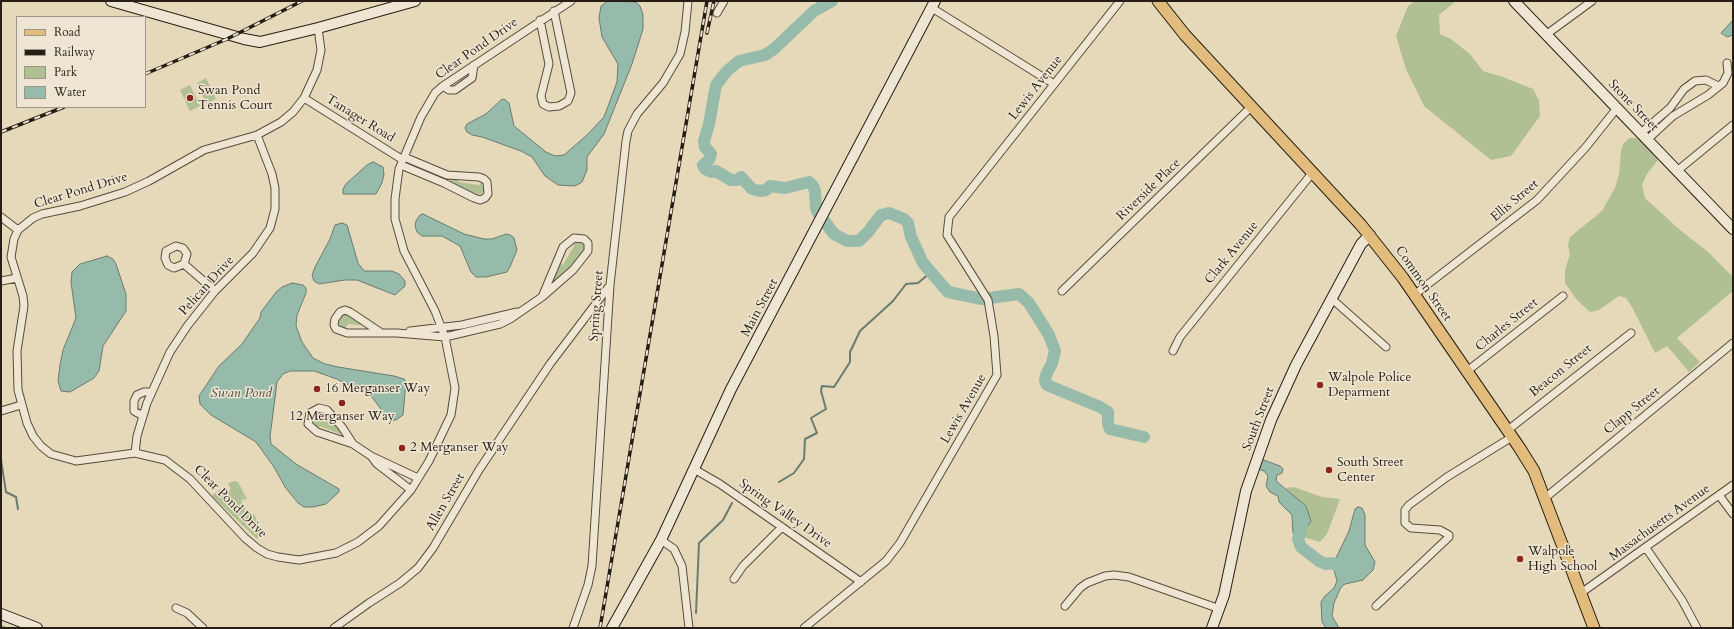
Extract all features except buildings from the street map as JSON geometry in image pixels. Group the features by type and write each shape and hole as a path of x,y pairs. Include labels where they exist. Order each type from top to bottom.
{"main road":[{"name":"Common Street","path":"1158,1 1185,35 1313,172 1370,235 1391,261 1466,372 1510,433 1534,471 1594,628"}],"street":[{"path":"111,1 249,40 271,40 414,1"},
{"name":"Clear Pond Drive","path":"318,28 320,58 317,70 304,98 293,112 281,122 257,135 204,150 149,181 125,192 80,206 42,214 33,218 18,230 14,239 11,258 16,278 21,287 24,306 17,351 16,369 21,404 33,436 51,454 76,461 135,453 165,460 179,469 251,543 267,554 290,559 311,559 336,553 358,542 379,526 411,490 442,438 454,404 455,383 445,337 435,311 407,259 396,228 395,199 403,161 427,105 443,86 540,20 571,1"},
{"name":"Spring Street","path":"573,628 583,600 592,566 610,285 624,154 628,131 637,114 663,83 680,54 685,32 688,1"},
{"path":"717,13 724,1"},
{"name":"Lewis Avenue","path":"804,628 886,561 900,543 997,375 994,336 986,297 947,235 949,217 1120,1"},
{"name":"Stone Street","path":"1514,1 1733,229"},
{"path":"1547,34 1592,1"},
{"path":"933,4 1054,84"},
{"name":"Main Street","path":"612,628 660,540 731,389 825,213 933,4"},
{"path":"540,20 549,64 541,96 543,104 549,107 559,106 568,101 570,93 554,11"},
{"path":"1644,136 1681,110 1708,95 1726,78 1727,62"},
{"path":"1644,136 1674,103 1684,89 1695,81 1706,80 1718,86"},
{"name":"Tanager Road","path":"304,98 403,161"},
{"path":"1674,103 1681,110"},
{"name":"Riverside Place","path":"1062,292 1252,106"},
{"name":"Ellis Street","path":"1414,295 1537,200 1586,147 1617,108"},
{"path":"1677,171 1733,125"},
{"name":"Pelican Drive","path":"135,453 143,416 151,392 178,341 188,325 215,292 263,241 270,228 275,214 276,192 274,182 257,135"},
{"path":"403,161 447,175 484,179 487,182 488,194 485,198 480,200 403,161"},
{"name":"Clark Avenue","path":"1173,351 1180,337 1313,172"},
{"path":"444,183 447,175"},
{"path":"1,216 18,230"},
{"name":"South Street","path":"1212,628 1220,610 1250,478 1280,398 1361,244 1370,235"},
{"path":"397,332 445,337 500,324 510,319 542,297 586,255 588,247 584,239 574,238 563,247 542,297"},
{"path":"184,264 215,292"},
{"path":"1,281 16,278"},
{"name":"Allen Street","path":"334,628 369,602 400,583 418,568 433,548 479,470 545,370 610,285"},
{"name":"Charles Street","path":"1466,372 1563,296"},
{"path":"1332,299 1386,347"},
{"path":"380,332 345,310 340,312 335,319 334,325 340,332 380,332 397,332 469,324 522,311"},
{"name":"Beacon Street","path":"1376,606 1449,537 1440,530 1411,528 1408,526 1405,523 1404,516 1405,510 1409,505 1510,433 1631,332"},
{"name":"Clapp Street","path":"1545,498 1733,343"},
{"path":"143,416 134,411 134,401 137,395 144,392 151,392"},
{"path":"1,411 21,404"},
{"path":"353,444 342,427 327,410 319,408 310,413 308,424 317,432 353,444 372,456 418,478"},
{"path":"372,456 376,464 411,490"},
{"name":"Spring Valley Drive","path":"694,469 720,484 860,582"},
{"name":"Massachusetts Avenue","path":"1581,593 1733,485"},
{"path":"1719,495 1733,514"},
{"path":"734,579 743,566 782,527"},
{"path":"660,540 674,549 682,566 689,628"},
{"path":"1646,548 1682,600 1697,628"},
{"path":"1065,606 1080,588 1087,583 1105,576 1114,575 1129,577 1220,610"},
{"path":"176,608 187,613 203,628"},
{"path":"1,614 37,628"}],"green space":[{"path":"1415,1 1456,1 1439,15 1440,34 1451,39 1470,54 1483,71 1533,89 1539,100 1540,116 1511,156 1491,160 1424,106 1406,69 1396,36 1408,6"},
{"name":"Swan Pond Tennis Court","path":"206,78 216,99 206,104 197,83"},
{"name":"Swan Pond Tennis Court","path":"190,85 200,106 190,111 180,90"},
{"path":"1629,138 1637,138 1646,145 1658,160 1647,174 1642,185 1645,198 1680,230 1707,251 1733,277 1733,291 1677,338 1700,362 1689,372 1667,346 1655,353 1626,298 1619,296 1599,310 1590,312 1577,300 1565,283 1565,270 1570,254 1568,245 1570,237 1602,211 1615,188 1619,174 1621,151 1623,144"},
{"path":"461,177 458,182 479,185 484,180 486,189 481,194 475,195 450,182 450,178"},
{"path":"573,241 584,242 585,250 558,281 554,281 552,279 558,263 563,265 574,246"},
{"path":"346,312 369,326 348,324 345,329 339,326 338,318"},
{"path":"322,411 349,440 339,439 342,435 320,426 316,429 311,422 313,412"},
{"path":"235,481 238,482 247,499 241,500 248,514 254,514 261,529 260,536 257,539 212,496 220,489 224,493 231,489 228,483"},
{"path":"1294,487 1322,497 1340,499 1327,534 1320,542 1307,538 1298,539 1311,521 1306,506 1295,499 1286,488"}],"water":[{"path":"608,1 636,2 640,6 643,15 643,29 632,64 604,134 587,157 587,170 582,182 575,186 558,185 545,176 532,157 521,151 467,132 465,128 467,124 486,114 504,99 509,103 514,126 546,152 555,156 564,155 587,135 604,117 617,82 618,64 602,37 599,18 601,6"},
{"path":"1733,20 1733,35 1727,37 1721,33"},
{"path":"373,162 383,167 384,174 382,183 376,194 343,194 343,189 346,184 367,165"},
{"path":"423,214 464,234 484,239 492,239 506,234 510,235 514,238 517,250 507,272 486,277 476,277 471,272 460,246 442,236 422,236 417,232 415,226 416,221 420,215"},
{"path":"342,223 347,225 358,263 364,271 392,271 399,274 405,281 405,286 395,295 357,280 345,280 319,284 314,281 312,275 315,267 330,239 335,225"},
{"path":"107,256 113,259 116,264 126,294 126,311 103,346 99,371 94,378 70,392 61,391 58,381 63,350 76,318 71,282 72,272 80,264"},
{"name":"Swan Pond","path":"292,283 303,285 306,288 306,293 297,315 296,326 302,342 313,358 325,364 338,367 394,376 404,379 406,382 403,415 396,420 391,420 386,416 372,397 337,379 314,371 290,371 283,374 277,382 270,437 271,444 296,464 339,489 339,492 326,504 313,507 304,507 298,503 285,487 274,467 256,442 211,415 200,404 199,396 219,366 242,344 260,318 261,312 276,292 282,287"},
{"path":"1261,459 1280,466 1283,469 1282,473 1277,475 1276,481 1306,506 1311,521 1298,539 1293,533 1292,515 1279,502 1278,496 1270,492 1266,486 1268,476 1264,471 1258,469"},
{"path":"1358,507 1362,508 1365,515 1365,545 1375,562 1373,570 1363,580 1345,584 1341,587 1334,603 1332,616 1339,628 1326,628 1322,622 1321,602 1334,588 1337,581 1334,570 1325,565 1327,561 1332,561 1336,558 1349,531 1355,509"}],"waterway":[{"path":"832,1 814,11 774,49 765,55 739,61 727,71 716,85 709,124 704,141 705,147 711,154 709,160 703,165 705,169 711,172 716,171 731,180 737,180 741,177 752,189 760,191 766,190 770,186 785,188 809,182 815,191 816,208 818,213 834,234 847,241 859,241 881,215 889,213 904,219 908,223 911,237 923,263 948,292 982,299 1019,294 1029,303 1049,335 1055,351 1052,363 1046,375 1045,381 1047,385 1100,407 1108,412 1108,424 1110,429 1144,437"},
{"path":"779,482 794,473 804,459 805,439 817,433 811,418 826,409 821,391 822,386 834,387 850,362 850,352 860,331 893,301 906,284 918,283 930,273"},
{"path":"1,460 6,492 16,497 18,509"},
{"path":"696,613 699,543 723,520 732,503"},
{"path":"1302,525 1298,539 1301,547 1319,561 1326,564 1332,563 1341,568"},
{"path":"1,627 7,628"}],"railway":[{"path":"146,74 227,39 302,1"},
{"path":"600,628 707,1"},
{"path":"707,33 714,1"},
{"path":"1,132 61,108"}],"place":[{"name":"Swan Pond Tennis Court","path":"190,98"},
{"name":"Walpole Police Deparment","path":"1320,385"},
{"name":"16 Merganser Way","path":"317,389"},
{"name":"12 Merganser Way","path":"342,403"},
{"name":"2 Merganser Way","path":"402,448"},
{"name":"South Street Center","path":"1329,470"},
{"name":"Walpole High School","path":"1520,559"}]}
